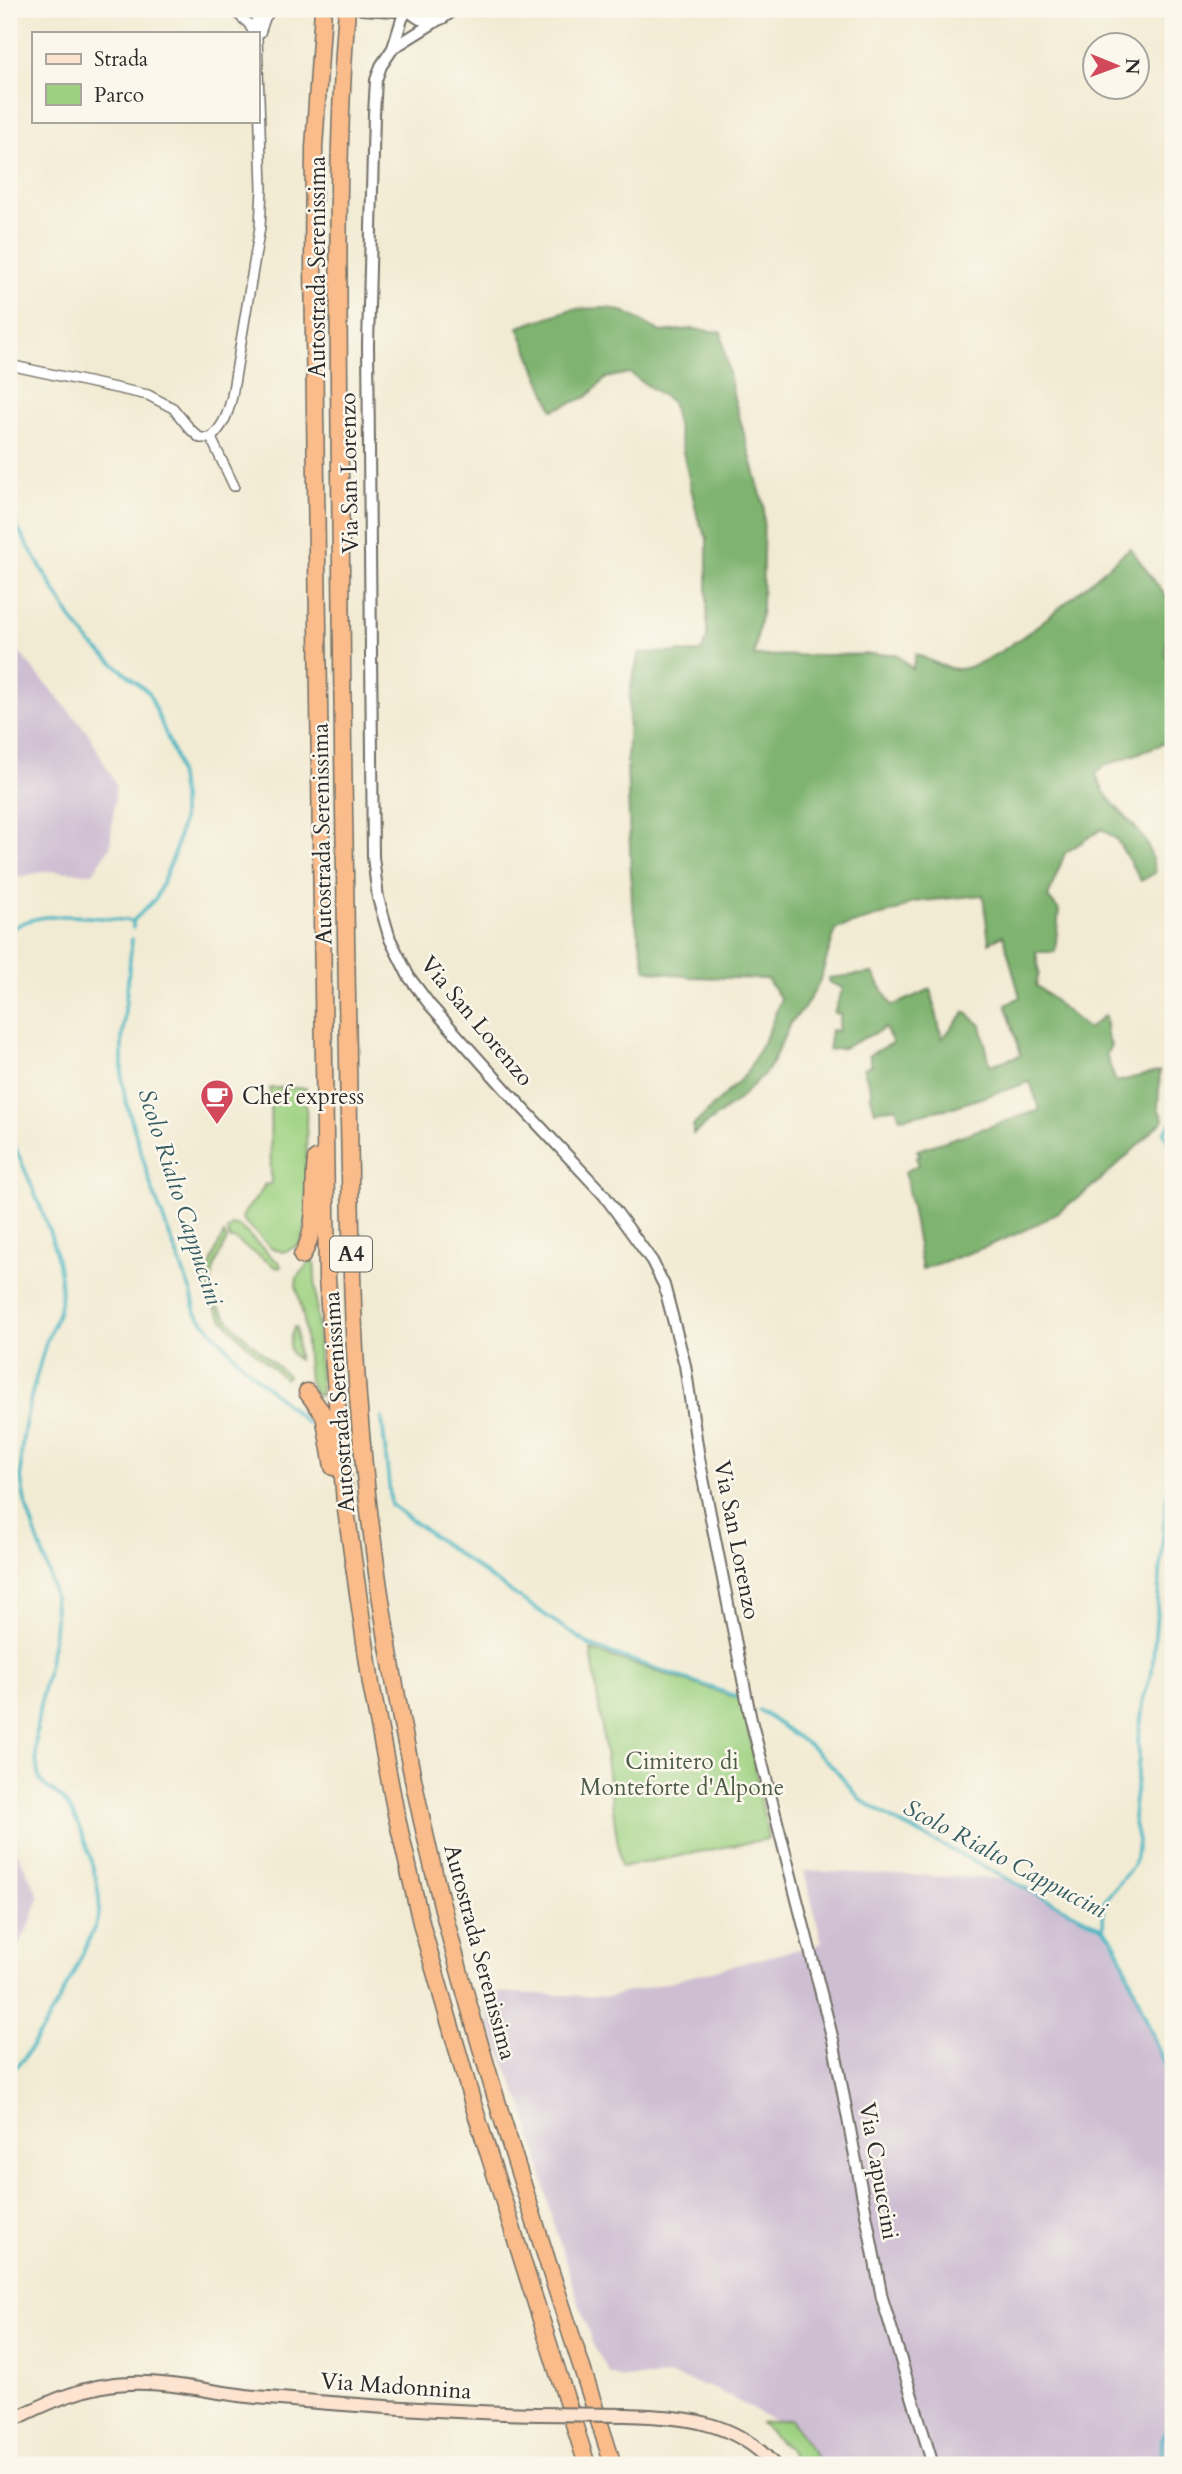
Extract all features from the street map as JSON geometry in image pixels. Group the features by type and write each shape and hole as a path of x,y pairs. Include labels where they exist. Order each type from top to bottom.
{"highway":[{"name":"Autostrada Serenissima","path":"323,9 314,148 313,265 325,1112 328,1302 345,1503 371,1684 396,1814 422,1927 469,2091 587,2465"},
{"name":"Autostrada Serenissima","path":"347,9 340,142 338,262 344,831 350,1231 358,1396 367,1491 378,1578 415,1791 445,1918 503,2120 613,2465"},
{"path":"302,1256 313,1228 316,1161 325,1112"},
{"path":"307,1392 324,1415 333,1468 345,1503"}],"main road":[{"name":"Via Madonnina","path":"12,2420 83,2390 129,2383 169,2385 309,2402 461,2412 683,2418 718,2426 743,2437 774,2465"}],"street":[{"path":"232,9 249,24 253,32"},
{"path":"256,9 257,32"},
{"path":"259,35 265,18 272,9"},
{"path":"362,9 403,12 433,22 440,20"},
{"name":"Via San Lorenzo","path":"393,48 440,20 453,9"},
{"name":"Via San Lorenzo","path":"403,12 393,48 381,66 376,80 369,234 373,857 378,898 390,939 409,977 430,1005 604,1195 652,1261 664,1285 685,1365 699,1458 751,1720 792,1881"},
{"path":"9,365 148,395 173,408 200,438 211,438 221,429 227,418 260,227 262,176 259,95"},
{"path":"211,438 233,486"},
{"name":"Via Capuccini","path":"792,1881 833,2040 882,2298 933,2465"}],"shaded area":[{"path":"9,634 16,649 89,734 116,785 110,847 93,873 48,871 9,879"},
{"path":"9,1835 39,1896 30,1925 9,1961"},
{"path":"804,1871 1006,1879 1078,1914 1103,1928 1112,1938 1173,2086 1173,2465 821,2465 790,2419 773,2420 715,2389 673,2376 623,2378 610,2374 592,2343 552,2219 523,2107 491,2029 483,1992 609,1997 822,1943"}],"green space":[{"path":"607,308 625,312 661,332 692,329 721,332 733,394 764,506 762,608 754,656 897,654 912,669 916,654 952,669 975,665 1021,638 1130,548 1173,606 1173,625 1168,632 1165,655 1173,664 1173,740 1104,766 1096,774 1110,800 1145,840 1155,873 1141,881 1117,840 1102,829 1065,853 1048,897 1059,910 1055,952 1036,952 1039,973 1036,985 1088,1029 1105,1015 1107,1036 1111,1045 1106,1055 1116,1082 1160,1071 1158,1108 1164,1120 1109,1172 1064,1208 1033,1226 970,1253 922,1269 905,1172 919,1164 916,1158 920,1156 917,1150 1040,1110 1030,1082 950,1108 900,1118 896,1107 875,1111 870,1093 872,1092 863,1068 872,1065 869,1055 893,1043 885,1028 843,1048 828,1050 831,1030 838,1031 841,1014 834,1013 843,988 829,982 829,978 873,973 892,1006 931,989 942,1039 965,1012 981,1025 990,1065 1021,1055 1006,1005 1020,997 1003,935 989,943 983,895 913,902 899,910 836,929 819,983 803,1010 791,1022 769,1069 737,1101 693,1134 693,1126 746,1074 768,1033 781,999 767,979 690,977 646,970 632,904 627,762 630,691 639,653 701,652 707,638 707,538 698,519 672,402 629,373 606,378 587,397 553,410 518,327 572,309"},
{"path":"270,1088 306,1088 307,1221 300,1245 283,1252 271,1248 242,1219 264,1185 271,1184"},
{"path":"232,1225 240,1227 280,1263 281,1267 277,1268 234,1239 230,1239 227,1231"},
{"path":"224,1234 227,1240 212,1278 212,1292 216,1302 233,1324 288,1376 285,1379 240,1338 211,1301 208,1276"},
{"path":"314,1257 319,1396 309,1381 304,1321 296,1285 297,1278"},
{"path":"296,1327 298,1360 290,1349"},
{"name":"Cimitero di Monteforte d'Alpone","path":"591,1650 743,1700 768,1839 621,1867"},
{"path":"790,2419 821,2465 799,2465 787,2448 760,2423"}],"waterway":[{"path":"9,514 73,621 92,645 149,693 176,759 182,796 182,822 174,855 156,898 133,921 51,917 20,924 9,932"},
{"name":"Scolo Rialto Cappuccini","path":"133,921 133,928"},
{"name":"Scolo Rialto Cappuccini","path":"132,939 122,1040 125,1098 152,1189 191,1292 196,1313 244,1366 307,1423"},
{"path":"1173,1121 1164,1132 1173,1150"},
{"path":"9,1133 53,1243 61,1289 58,1313 46,1343 29,1407 21,1457 27,1508 45,1560 54,1597 54,1636 36,1733 38,1773 45,1785 62,1799 76,1821 94,1870 99,1901 97,1920 69,1981 34,2043 9,2073"},
{"name":"Scolo Rialto Cappuccini","path":"382,1418 391,1505 492,1579 591,1646 744,1699"},
{"path":"1103,1927 1104,1901 1135,1863 1138,1841 1133,1818 1138,1740 1144,1697 1152,1671 1166,1504 1173,1462"},
{"name":"Scolo Rialto Cappuccini","path":"759,1710 809,1745 834,1768 860,1799 895,1821 1103,1928 1119,1951 1173,2086"},
{"name":"Scolo Rialto Cappuccini","path":"1161,2465 1162,2440 1173,2409"},
{"path":"9,2459 33,2465"}],"place":[{"name":"Chef express","path":"217,1126"}]}
